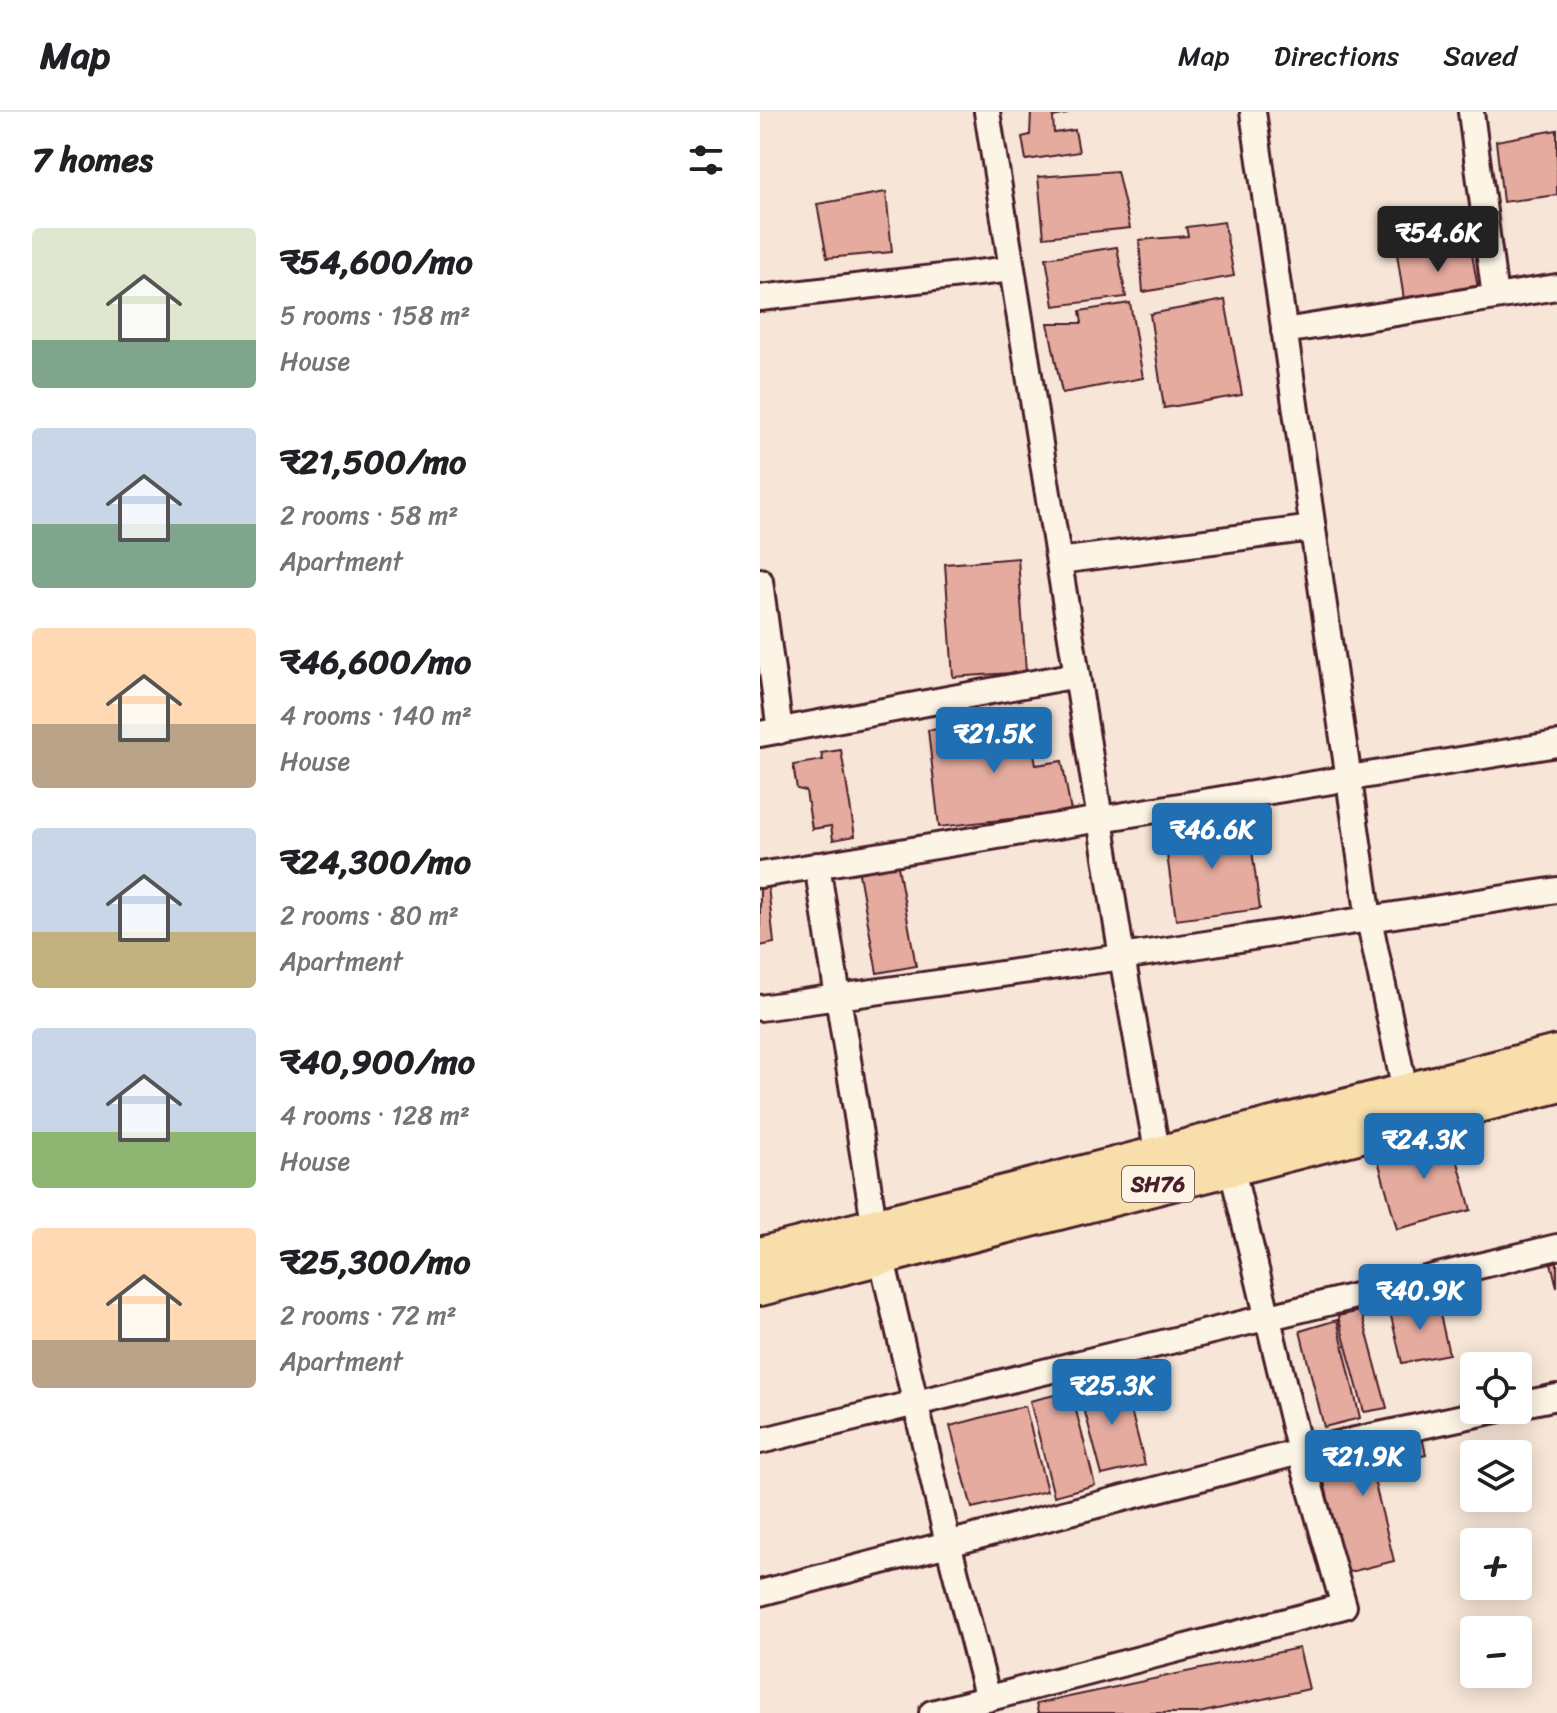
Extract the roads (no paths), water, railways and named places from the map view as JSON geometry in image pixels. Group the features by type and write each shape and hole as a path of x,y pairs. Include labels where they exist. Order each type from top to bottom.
{"main road":[{"name":"SH76","path":"760,1257 879,1242 1409,1106 1557,1055"},
{"name":"SH76","path":"1409,1106 1557,1083"},
{"name":"SH76","path":"760,1286 879,1242 1158,1156 1228,1152"}],"street":[{"path":"987,112 1122,957 1158,1156"},
{"path":"1253,112 1369,919 1409,1106"},
{"path":"1471,112 1495,297"},
{"path":"760,298 1012,269"},
{"path":"1284,331 1557,287"},
{"path":"1059,561 1313,528"},
{"path":"760,581 770,732 1077,675"},
{"path":"760,875 1557,744"},
{"path":"817,865 879,1242 948,1543 988,1699"},
{"path":"760,1008 1122,957 1557,890"},
{"path":"932,1713 1344,1606 1300,1452 1228,1152"},
{"path":"760,1441 1557,1247"},
{"path":"1532,1402 1557,1397"},
{"path":"760,1593 1300,1452 1460,1418"}]}
